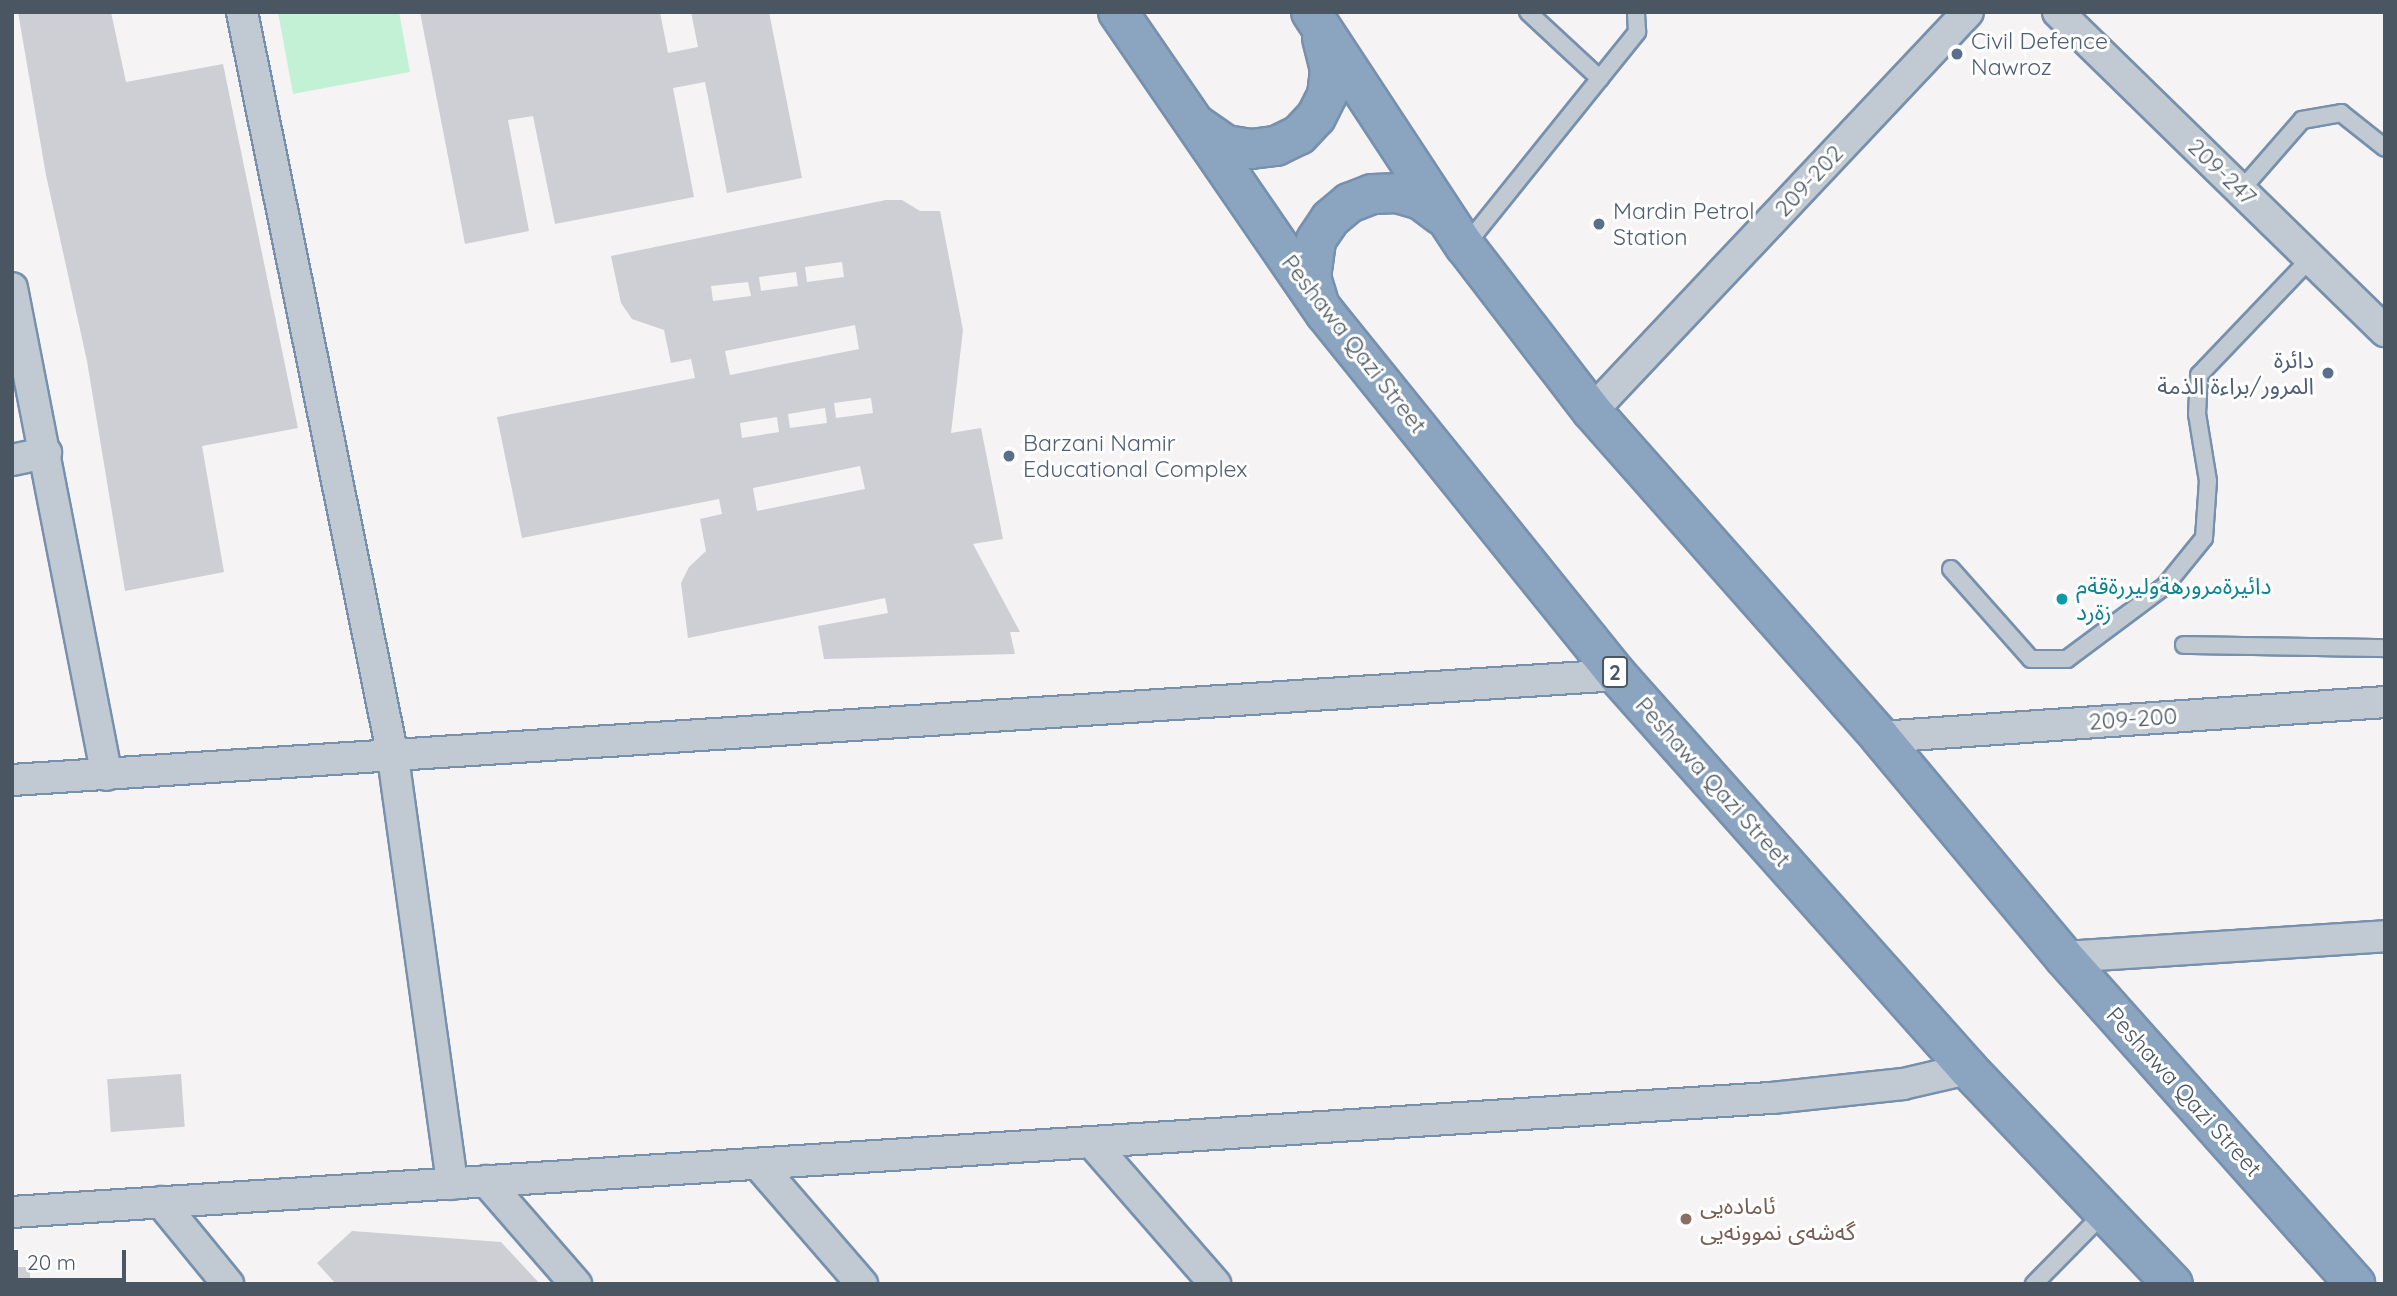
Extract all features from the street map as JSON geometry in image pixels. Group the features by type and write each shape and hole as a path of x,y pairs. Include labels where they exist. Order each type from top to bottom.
{"highway":[{"name":"Peshawa Qazi Street","path":"1118,12 1183,111 1325,313 1617,675 1968,1069 2107,1211 2173,1284"},
{"name":"Peshawa Qazi Street","path":"1313,15 1457,235 1592,411 1880,737 2064,957 2355,1284"},
{"path":"1183,111 1205,133 1239,148 1276,146 1298,135 1316,117 1329,83 1329,58 1313,15"},
{"path":"1325,313 1311,277 1312,252 1329,219 1349,202 1385,192 1410,195 1432,206 1457,235"}],"street":[{"path":"242,12 393,757 452,1184"},
{"name":"209-202","path":"1592,411 1968,12"},
{"name":"209-247","path":"2058,12 2385,331"},
{"path":"12,288 107,775"},
{"path":"12,460 46,453"},
{"path":"12,780 1617,675"},
{"name":"209-200","path":"1880,737 2385,702"},
{"path":"2064,957 2385,936"},
{"path":"12,1212 1093,1144 1838,1093 1968,1069"},
{"path":"1093,1144 1215,1284"},
{"path":"758,1164 862,1284"},
{"path":"486,1181 576,1284"},
{"path":"161,1202 228,1284"}],"lane":[{"path":"1528,12 1600,79"},
{"path":"1457,235 1600,79 1637,32 1636,12"},
{"path":"2241,190 2302,120 2341,113 2385,148"},
{"path":"1951,569 2031,659 2067,659 2165,586 2204,538 2208,481 2197,414 2199,375 2310,259"},
{"path":"2184,645 2385,648"},
{"path":"2034,1284 2107,1211"}],"green space":[{"path":"278,12 399,12 410,72 293,94"}],"building":[{"path":"18,12 111,12 126,82 223,64 298,428 202,446 224,572 125,591 87,361 46,175"},
{"path":"420,12 660,12 668,53 698,47 691,12 769,12 802,178 727,193 705,82 673,88 694,197 555,224 533,116 508,120 529,231 465,244"},
{"path":"886,200 902,200 920,211 940,211 963,330 951,433 981,428 1003,539 973,544 1020,632 1010,632 1015,654 824,659 818,626 888,613 885,598 688,638 681,583 689,567 706,551 700,519 722,514 719,499 522,538 497,417 695,378 691,359 671,363 664,330 632,319 621,303 611,256","holes":["842,262 844,277 807,282 805,267","796,272 798,286 761,291 759,277","748,282 751,296 713,301 711,286","855,325 859,349 730,375 725,351","871,398 873,413 836,418 834,403","825,408 827,423 790,428 788,414","777,417 779,432 742,438 740,423","860,466 865,489 757,511 753,488"]},
{"path":"181,1074 185,1127 111,1132 107,1079"},
{"path":"352,1231 501,1242 540,1284 336,1284 317,1263"},
{"path":"12,1267 30,1267 30,1284 12,1284"}],"place":[{"name":"Civil Defence Nawroz","path":"1957,54"},
{"name":"Mardin Petrol Station","path":"1599,224"},
{"name":"دائرة المرور/براءة الذمة","path":"2328,373"},
{"name":"Barzani Namir Educational Complex","path":"1009,456"},
{"name":"دائيرةمرورهةوليررةقةم زةرد","path":"2062,599"},
{"name":"ئامادەیی گەشەی نموونەیی","path":"1686,1219"}]}
